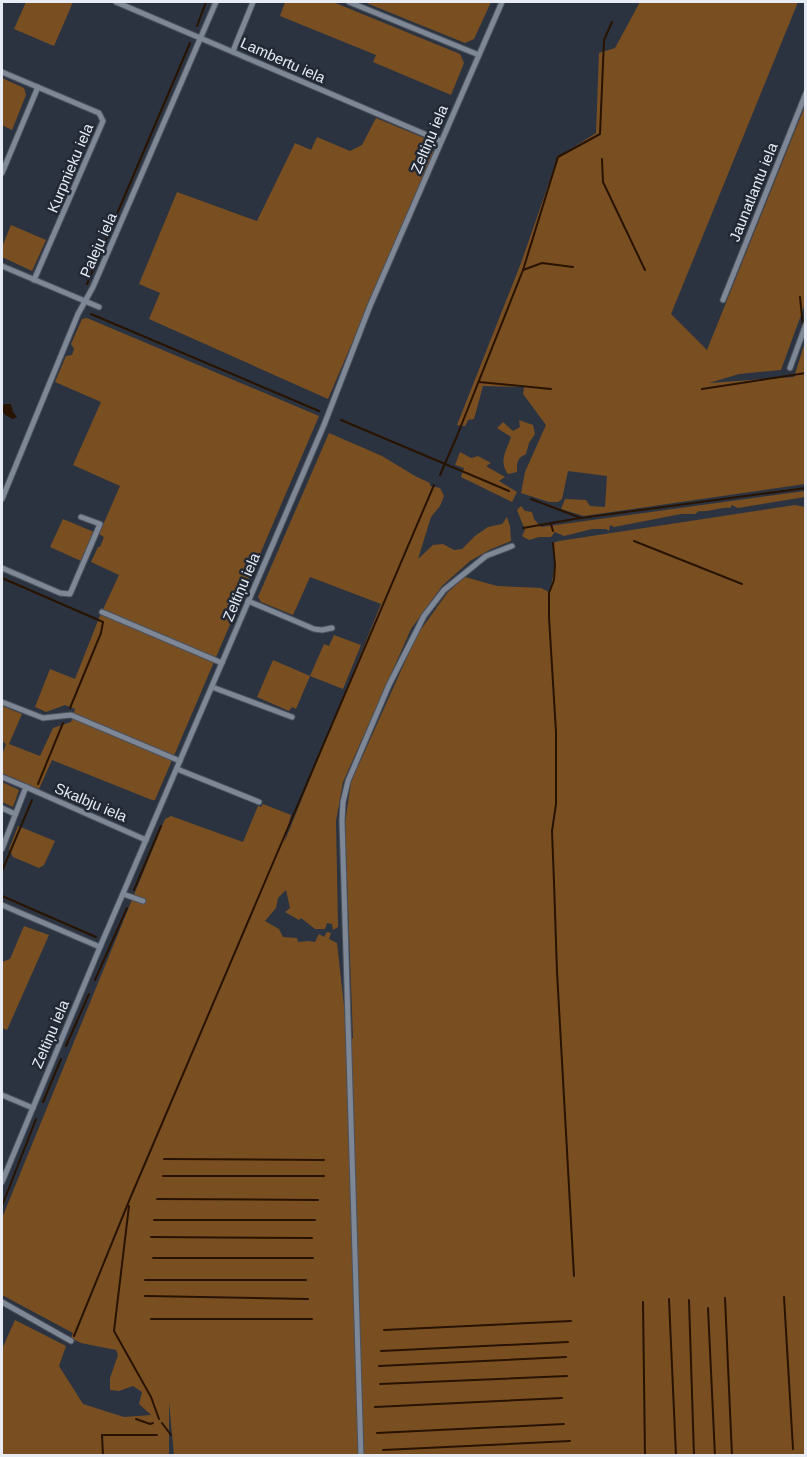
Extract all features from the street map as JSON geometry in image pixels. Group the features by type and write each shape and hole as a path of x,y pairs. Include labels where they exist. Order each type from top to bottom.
{"street":[{"name":"Lambertu iela","path":"116,2 441,141"},
{"name":"Paleju iela","path":"2,499 78,314 216,2"},
{"path":"233,51 253,2"},
{"path":"349,2 479,55"},
{"name":"Zeltiņu iela","path":"2,1182 4,1167 33,1108 324,425 370,306 502,2"},
{"path":"2,72 38,87 2,172"},
{"name":"Kurpnieku iela","path":"34,280 103,121 99,113 38,87"},
{"name":"Jaunatlantu iela","path":"723,300 806,93"},
{"path":"2,266 99,307"},
{"path":"790,368 806,324"},
{"path":"2,568 60,593 70,594 100,524 81,517"},
{"path":"362,1455 343,802 348,781 389,685 424,616 444,590 486,556 512,546"},
{"path":"248,601 314,628 322,630 332,628"},
{"path":"102,612 222,663"},
{"path":"212,687 292,717"},
{"path":"2,702 37,717 71,715 180,761"},
{"path":"177,769 259,801"},
{"name":"Skalbju iela","path":"2,777 146,840"},
{"path":"2,849 26,787"},
{"path":"2,808 15,814"},
{"path":"123,894 143,901"},
{"path":"2,905 100,947"},
{"path":"2,1095 33,1108"},
{"path":"2,1302 71,1341"}],"shaded area":[{"path":"26,2 73,2 54,46 14,29"},
{"path":"285,2 333,2 460,54 464,63 451,95 373,62 376,55 280,16"},
{"path":"364,2 491,2 474,39 465,43"},
{"path":"640,2 798,2 671,314 707,350 805,106 805,304 781,370 739,374 709,383 794,377 805,342 805,484 584,516 561,509 565,499 586,500 590,506 605,507 607,476 568,471 562,499 558,502 549,502 521,493 525,472 546,425 523,394 524,387 483,386 474,419 468,420 465,426 457,425 521,263 558,157 596,133 599,53 615,48"},
{"path":"2,78 24,88 26,95 12,130 2,125"},
{"path":"376,118 429,140 433,146 433,154 328,399 149,319 160,293 139,284 177,192 257,221 295,143 311,150 317,137 350,151 362,145"},
{"path":"11,225 46,240 32,271 2,257 2,247"},
{"path":"87,318 319,416 155,800 52,760 39,789 2,773 2,755 6,744 2,741 2,706 22,714 9,744 40,756 53,728 71,722 75,709 65,705 46,712 35,707 50,669 75,679 119,575 91,562 104,537 99,534 120,486 73,465 101,402 55,382 66,356 72,355 74,349 71,344 82,319"},
{"path":"11,404 17,417 13,419 2,411 2,406"},
{"path":"519,420 533,425 535,434 526,454 518,462 517,472 508,474 504,460 511,437 497,428 503,422 513,431 520,427"},
{"path":"329,433 382,456 430,483 430,486 440,488 444,496 440,506 431,517 418,559 433,545 443,544 454,550 462,549 475,536 488,527 502,524 507,517 511,541 470,561 442,586 411,629 343,782 336,821 338,927 333,930 332,924 327,923 325,929 315,929 301,918 299,920 285,912 290,908 286,890 278,898 276,908 265,921 279,929 283,937 297,938 298,942 315,942 319,934 324,937 327,932 331,933 329,939 337,943 348,1042 353,1038 345,823 351,782 417,635 448,592 465,577 497,586 541,588 549,592 554,568 553,543 559,541 795,505 805,507 805,1455 174,1455 169,1402 169,1455 2,1456 2,1349 15,1320 66,1346 59,1366 83,1404 124,1417 151,1415 139,1404 142,1392 133,1386 119,1391 110,1390 110,1378 118,1355 116,1350 81,1343 71,1338 73,1333 2,1295 2,1218 165,819 171,816 243,842 258,806 261,807 263,804 291,815 284,843 381,604 310,577 293,615 261,602 258,597"},
{"path":"460,452 471,458 478,456 491,463 486,466 505,477 499,481 517,492 512,502 461,477 464,468 455,465"},
{"path":"805,491 805,497 738,508 732,505 730,508 699,511 695,514 681,514 614,527 610,525 609,531 592,529 564,536 555,532 551,537 529,540 522,536 525,530 517,510 521,506 525,511 532,512 534,519 541,527"},
{"path":"63,519 94,532 81,561 50,547"},
{"path":"334,635 361,645 343,689 310,676 324,644 329,646"},
{"path":"273,660 310,676 296,709 292,707 289,711 257,697"},
{"path":"2,782 19,790 13,807 2,802"},
{"path":"18,826 55,841 44,865 39,868 13,857 9,849"},
{"path":"24,926 49,935 7,1030 2,1028 2,962 10,959"}],"waterway":[{"path":"197,26 206,2"},
{"path":"440,475 523,270 558,157 600,134 604,40 612,22"},
{"path":"87,284 190,43"},
{"path":"602,159 603,182 645,270"},
{"path":"523,270 542,263 573,267"},
{"path":"800,297 803,327"},
{"path":"91,314 319,411"},
{"path":"804,335 806,344"},
{"path":"702,389 806,373"},
{"path":"479,382 551,389"},
{"path":"341,420 509,491"},
{"path":"74,1336 129,1201 434,485"},
{"path":"531,499 581,518 806,488"},
{"path":"523,528 580,518"},
{"path":"551,524 553,531"},
{"path":"634,541 742,584"},
{"path":"553,543 555,565 554,580 549,593 549,617 556,732 556,804 552,831 557,972 574,1276"},
{"path":"2,578 103,622 101,633 70,708"},
{"path":"38,784 63,723"},
{"path":"2,871 32,800"},
{"path":"134,890 161,826"},
{"path":"2,896 96,937"},
{"path":"95,980 127,908"},
{"path":"66,1046 89,994"},
{"path":"43,1102 61,1059"},
{"path":"2,1206 36,1119"},
{"path":"164,1159 324,1160"},
{"path":"163,1176 324,1176"},
{"path":"157,1199 318,1200"},
{"path":"129,1206 114,1331 151,1397 159,1419"},
{"path":"154,1220 315,1220"},
{"path":"151,1237 312,1238"},
{"path":"153,1258 313,1258"},
{"path":"145,1280 306,1280"},
{"path":"145,1296 308,1299"},
{"path":"784,1297 793,1449"},
{"path":"725,1298 732,1456"},
{"path":"669,1299 676,1456"},
{"path":"689,1300 694,1456"},
{"path":"643,1302 645,1456"},
{"path":"708,1308 715,1456"},
{"path":"151,1319 312,1319"},
{"path":"384,1330 571,1321"},
{"path":"381,1351 568,1342"},
{"path":"379,1366 566,1357"},
{"path":"380,1384 567,1376"},
{"path":"375,1407 562,1398"},
{"path":"136,1419 153,1423"},
{"path":"162,1423 171,1435"},
{"path":"377,1433 564,1424"},
{"path":"103,1456 102,1435 157,1435"},
{"path":"383,1450 570,1441"}]}
